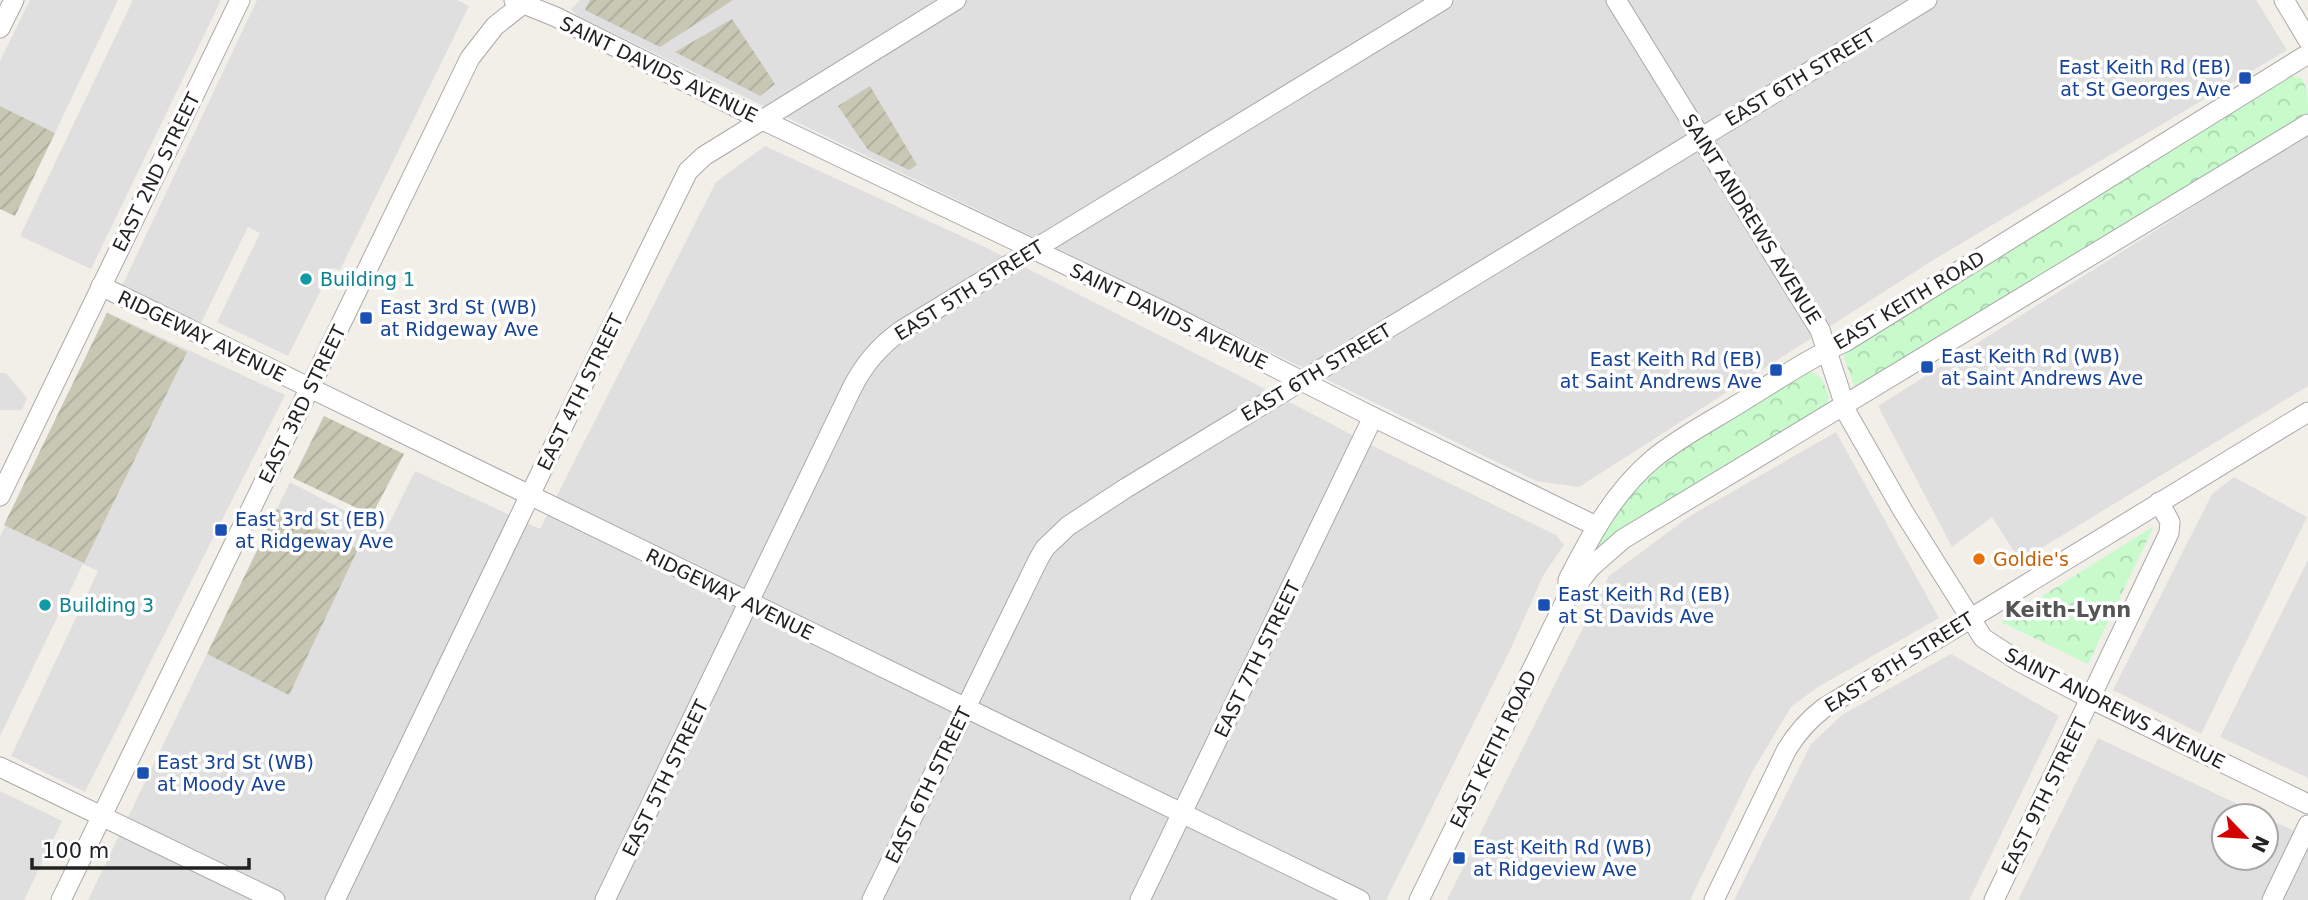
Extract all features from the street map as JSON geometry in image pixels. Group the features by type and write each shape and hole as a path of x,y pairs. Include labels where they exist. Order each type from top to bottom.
{"street":[{"path":"0,28 14,0"},
{"name":"EAST 2ND STREET","path":"0,496 240,0"},
{"name":"EAST 5TH STREET","path":"605,900 852,388 866,363 882,345 902,330 1443,0"},
{"name":"SAINT ANDREWS AVENUE","path":"1616,0 1820,330 1848,415 1903,511 1983,638 2020,662 2091,699 2308,804"},
{"name":"EAST 6TH STREET","path":"872,900 1038,560 1056,536 1126,488 1927,0"},
{"path":"2284,0 2308,40"},
{"name":"SAINT DAVIDS AVENUE","path":"521,1 762,120 1171,315 1596,526"},
{"name":"EAST 3RD STREET","path":"61,900 470,58 495,26 521,1"},
{"name":"EAST 4TH STREET","path":"335,900 688,171 704,156 954,1"},
{"name":"EAST KEITH ROAD","path":"1567,598 1568,580 1596,526 1627,486 1654,458 2308,54"},
{"name":"EAST KEITH ROAD","path":"1419,900 1567,598 1591,567 1623,538 2308,124"},
{"name":"RIDGEWAY AVENUE","path":"101,286 1360,900"},
{"name":"EAST 8TH STREET","path":"1714,900 1786,751 1795,735 1810,719 2308,412"},
{"name":"EAST 7TH STREET","path":"1140,900 1373,417"},
{"name":"EAST 9TH STREET","path":"1994,900 2169,533 2170,522 2159,502"},
{"path":"0,767 275,900"},
{"path":"2272,900 2308,825"}],"shaded area":[{"path":"30,0 118,0 55,133 0,106 0,61"},
{"path":"133,0 221,0 91,269 20,236"},
{"path":"257,0 457,0 469,6 340,270 332,268 288,356 217,322 260,233 248,227 201,323 122,286"},
{"path":"580,0 2256,0 2287,50 1935,259 1579,487 1536,481 578,16 571,9"},
{"path":"590,0 733,0 660,47 585,10"},
{"path":"732,19 775,84 760,96 675,52"},
{"path":"870,86 917,165 909,170 868,150 838,106"},
{"path":"0,106 55,133 15,216 0,209"},
{"path":"2308,134 2308,386 2020,561 1992,517 1952,547 1878,406"},
{"path":"765,146 985,247 1377,448 1556,535 1564,545 1544,574 1511,648 1386,900 88,900 290,482 385,532 415,471 540,529 716,182"},
{"path":"107,312 285,395 85,792 11,756 98,571 83,564 0,736 0,537"},
{"path":"107,313 187,352 84,563 4,525"},
{"path":"0,373 6,373 27,398 22,410 0,410"},
{"path":"324,416 404,454 372,515 293,478"},
{"path":"1836,432 1939,618 1818,687 1791,707 1752,772 1690,900 1447,900 1609,576 1690,516"},
{"path":"2234,477 2307,517 2201,734 2113,690 2212,494"},
{"path":"277,509 358,549 289,695 207,654"},
{"path":"2308,560 2308,778 2220,737"},
{"path":"1951,654 2059,716 1969,900 1734,900 1811,744 1842,715"},
{"path":"2098,738 2233,802 2210,802 2210,872 2280,872 2280,824 2308,837 2308,900 2018,900"},
{"path":"0,791 62,821 24,900 0,900"}],"green space":[{"path":"2292,74 2295,78 2300,77 2305,85 2308,114 1856,391 1844,358 1845,351"},
{"path":"1807,371 1820,377 1824,384 1829,398 1825,408 1595,557 1588,554 1607,519 1655,467"},
{"path":"2154,526 2088,664 2001,622"}],"place":[{"name":"East Keith Rd (EB) at St Georges Ave","path":"2245,78"},
{"name":"Building 1","path":"306,279"},
{"name":"East 3rd St (WB) at Ridgeway Ave","path":"366,318"},
{"name":"East Keith Rd (WB) at Saint Andrews Ave","path":"1927,367"},
{"name":"East Keith Rd (EB) at Saint Andrews Ave","path":"1776,370"},
{"name":"East 3rd St (EB) at Ridgeway Ave","path":"221,530"},
{"name":"Goldie's","path":"1979,559"},
{"name":"Building 3","path":"45,605"},
{"name":"East Keith Rd (EB) at St Davids Ave","path":"1544,605"},
{"name":"East 3rd St (WB) at Moody Ave","path":"143,773"},
{"name":"East Keith Rd (WB) at Ridgeview Ave","path":"1459,858"}],"district":[{"name":"Keith-Lynn","path":"2068,610"}]}
